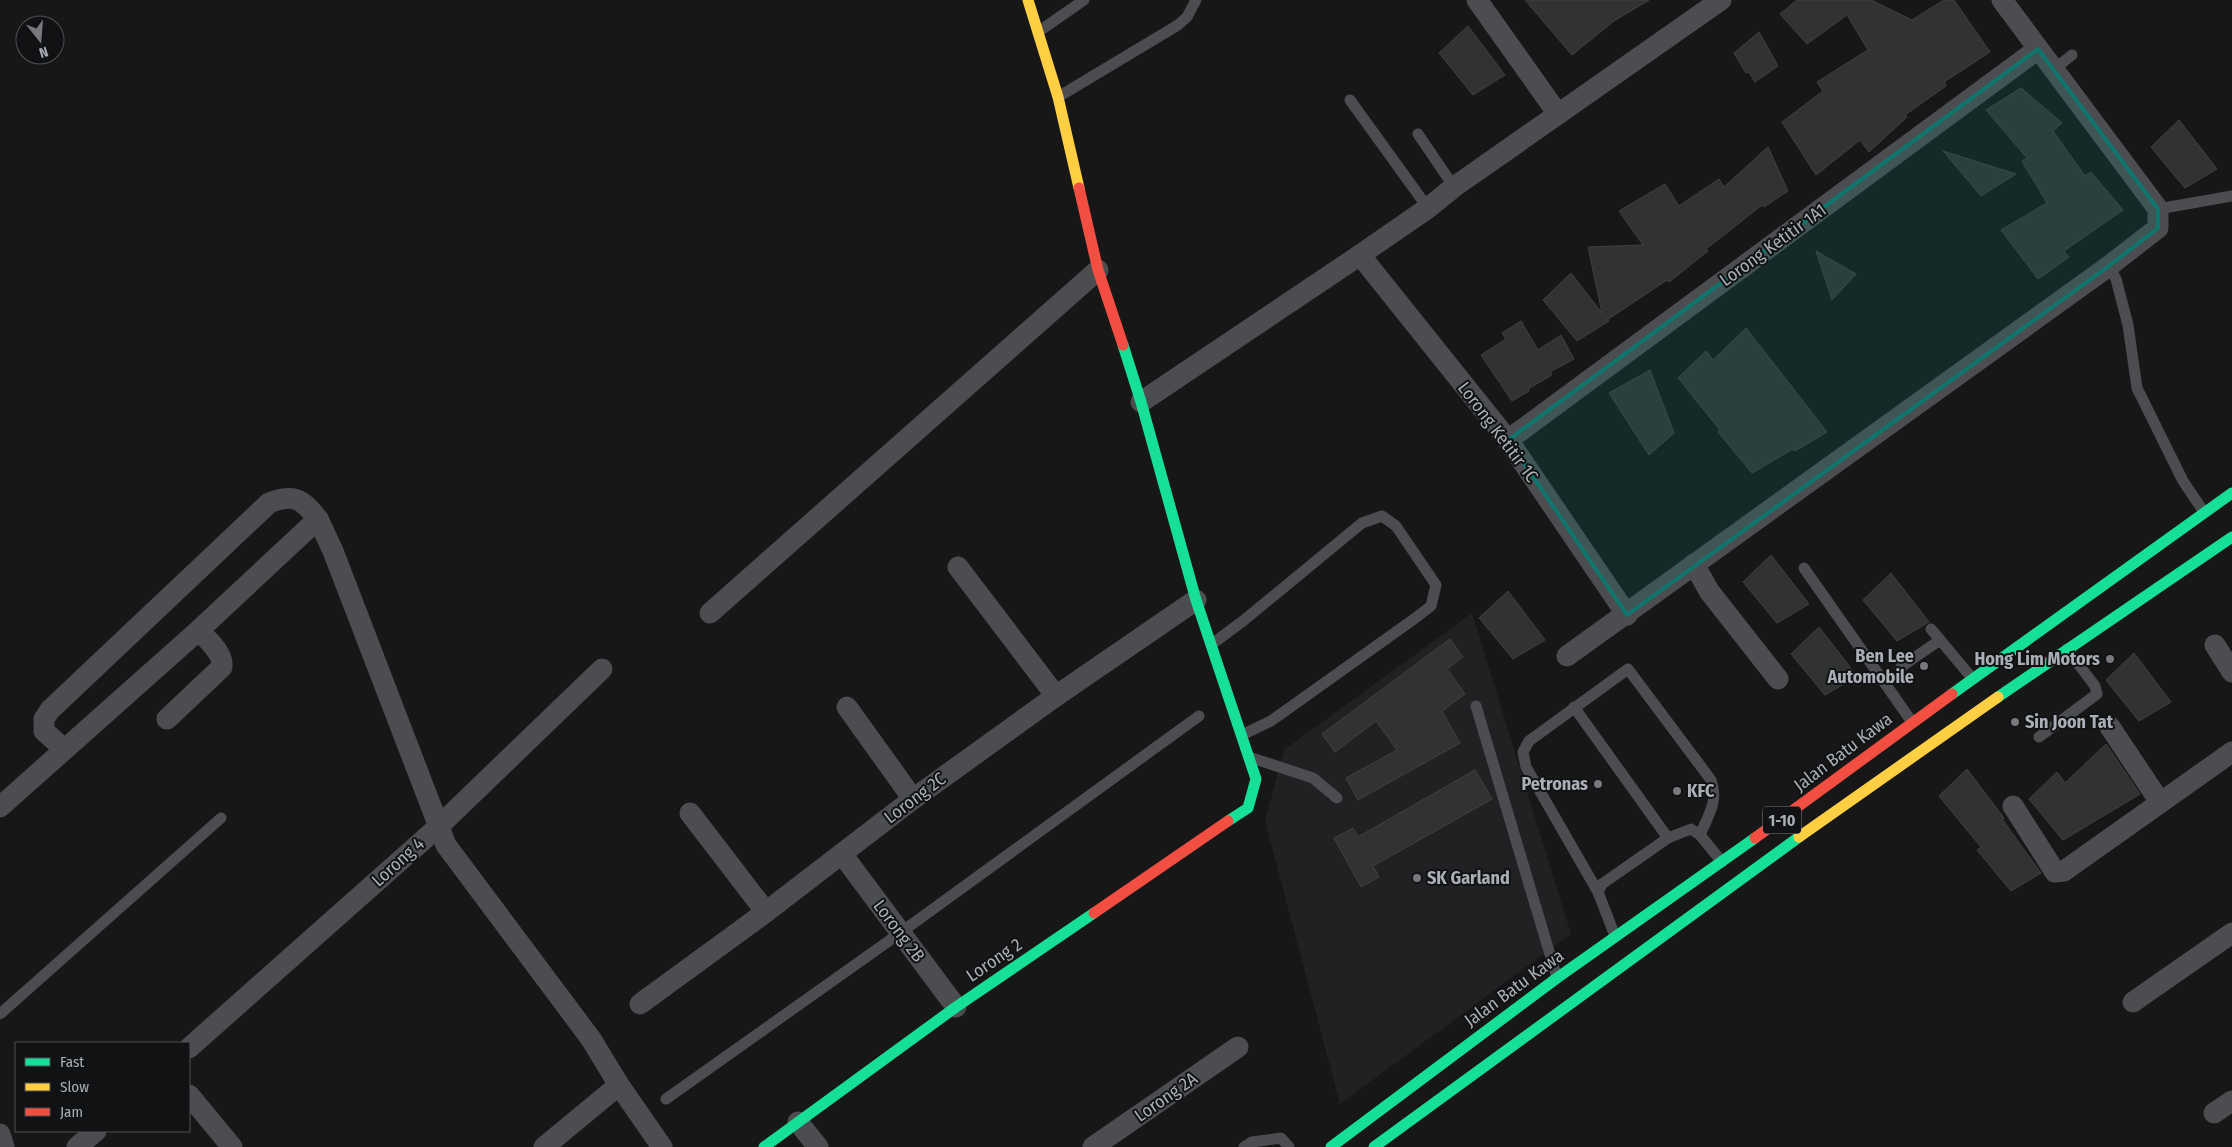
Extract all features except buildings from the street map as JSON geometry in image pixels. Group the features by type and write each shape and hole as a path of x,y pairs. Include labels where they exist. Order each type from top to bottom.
{"main road":[{"path":"1028,0 1036,33 1058,98 1098,270 1141,402 1196,600 1244,734 1250,757"},
{"name":"Jalan Batu Kawa","path":"1331,1147 1557,978 1796,810 1972,678 2232,493"},
{"name":"1-10","path":"1374,1147 1790,843 2067,649 2232,537"},
{"name":"Lorong 2","path":"764,1147 956,1007 1248,808 1256,779 1250,757"}],"street":[{"path":"1477,0 1558,114"},
{"path":"1141,402 1428,208 1454,187 1722,0"},
{"path":"1567,656 1627,615 1694,564 2109,266 2158,228 2158,209 2002,0"},
{"name":"Lorong Ketitir 1A1","path":"1508,440 2038,49"},
{"name":"Lorong Ketitir 1C","path":"1360,255 1508,440 1627,615"},
{"path":"710,613 1098,270"},
{"path":"64,749 44,731 44,719 50,710 269,503 284,497 294,497 318,519 333,551 446,845 591,1039 619,1085 662,1147"},
{"path":"0,807 199,630 318,519"},
{"path":"1694,564 1709,591 1778,679"},
{"path":"958,567 1056,696"},
{"name":"Lorong 2C","path":"640,1004 766,912 913,799 1056,696 1196,600"},
{"path":"166,719 222,667 223,660 220,655 199,630"},
{"path":"2215,645 2232,672"},
{"name":"Lorong 4","path":"190,1047 438,827 602,669"},
{"path":"847,707 913,799"},
{"path":"2110,726 2160,802"},
{"path":"2013,806 2055,872 2064,871 2232,752"},
{"path":"690,813 766,912"},
{"name":"Lorong 2B","path":"842,854 956,1007"},
{"path":"2133,1002 2232,933"},
{"name":"Lorong 2A","path":"1093,1147 1238,1047"},
{"path":"544,1147 619,1085"},
{"path":"190,1095 232,1147"},
{"path":"2214,1113 2232,1101"},
{"path":"798,1122 818,1147"},
{"path":"77,1147 95,1132"},
{"path":"0,1134 4,1147"}],"lane":[{"path":"1036,33 1084,0"},
{"path":"1058,98 1178,25 1187,17 1196,0"},
{"path":"2053,70 2072,55"},
{"path":"1350,100 1428,208"},
{"path":"1418,134 1454,187"},
{"path":"2158,209 2232,196"},
{"path":"2109,266 2116,279 2128,325 2137,388 2183,481 2204,512"},
{"path":"1212,644 1243,621 1362,522 1382,516 1396,526 1436,585 1431,606 1414,620 1271,721 1244,734"},
{"path":"1804,568 1912,722"},
{"path":"1931,629 1972,678"},
{"path":"1901,667 1940,640"},
{"path":"2039,737 2097,694 2095,686 2067,649"},
{"path":"1616,938 1598,892 1526,767 1523,752 1529,741 1628,668 1711,780 1715,791 1714,802 1700,835"},
{"path":"1476,706 1557,978"},
{"path":"1574,708 1668,838"},
{"path":"666,1098 900,934 1199,716"},
{"path":"1250,757 1313,778 1337,798"},
{"path":"0,1014 221,818"},
{"path":"1598,892 1602,884 1668,838 1691,829 1700,835 1722,863"},
{"path":"1244,1147 1252,1142 1281,1138 1289,1147"}],"highlighted area":[{"path":"2038,49 2158,209 2158,228 2109,266 1627,615 1508,440"}],"shaded area":[{"name":"SK Garland","path":"1472,613 1571,934 1340,1104 1265,821 1284,750"}],"traffic: fast":[{"path":"1123,345 1141,402 1196,600 1256,779 1248,808 1228,821"},
{"path":"1952,694 2232,493"},
{"path":"1998,697 2232,537"},
{"path":"1374,1147 1799,837"},
{"path":"1331,1147 1557,978 1755,838"},
{"path":"764,1147 956,1007 1094,913"}],"traffic: slow":[{"path":"1028,0 1058,97 1079,188"},
{"path":"1799,837 1998,697"}],"traffic: jam":[{"path":"1079,188 1098,270 1123,345"},
{"path":"1755,838 1952,694"},
{"path":"1094,913 1228,821"}],"place":[{"name":"Hong Lim Motors","path":"2110,659"},
{"name":"Ben Lee Automobile","path":"1924,666"},
{"name":"Sin Joon Tat","path":"2015,722"},
{"name":"Petronas","path":"1598,784"},
{"name":"KFC","path":"1677,791"},
{"name":"SK Garland","path":"1417,878"}]}
